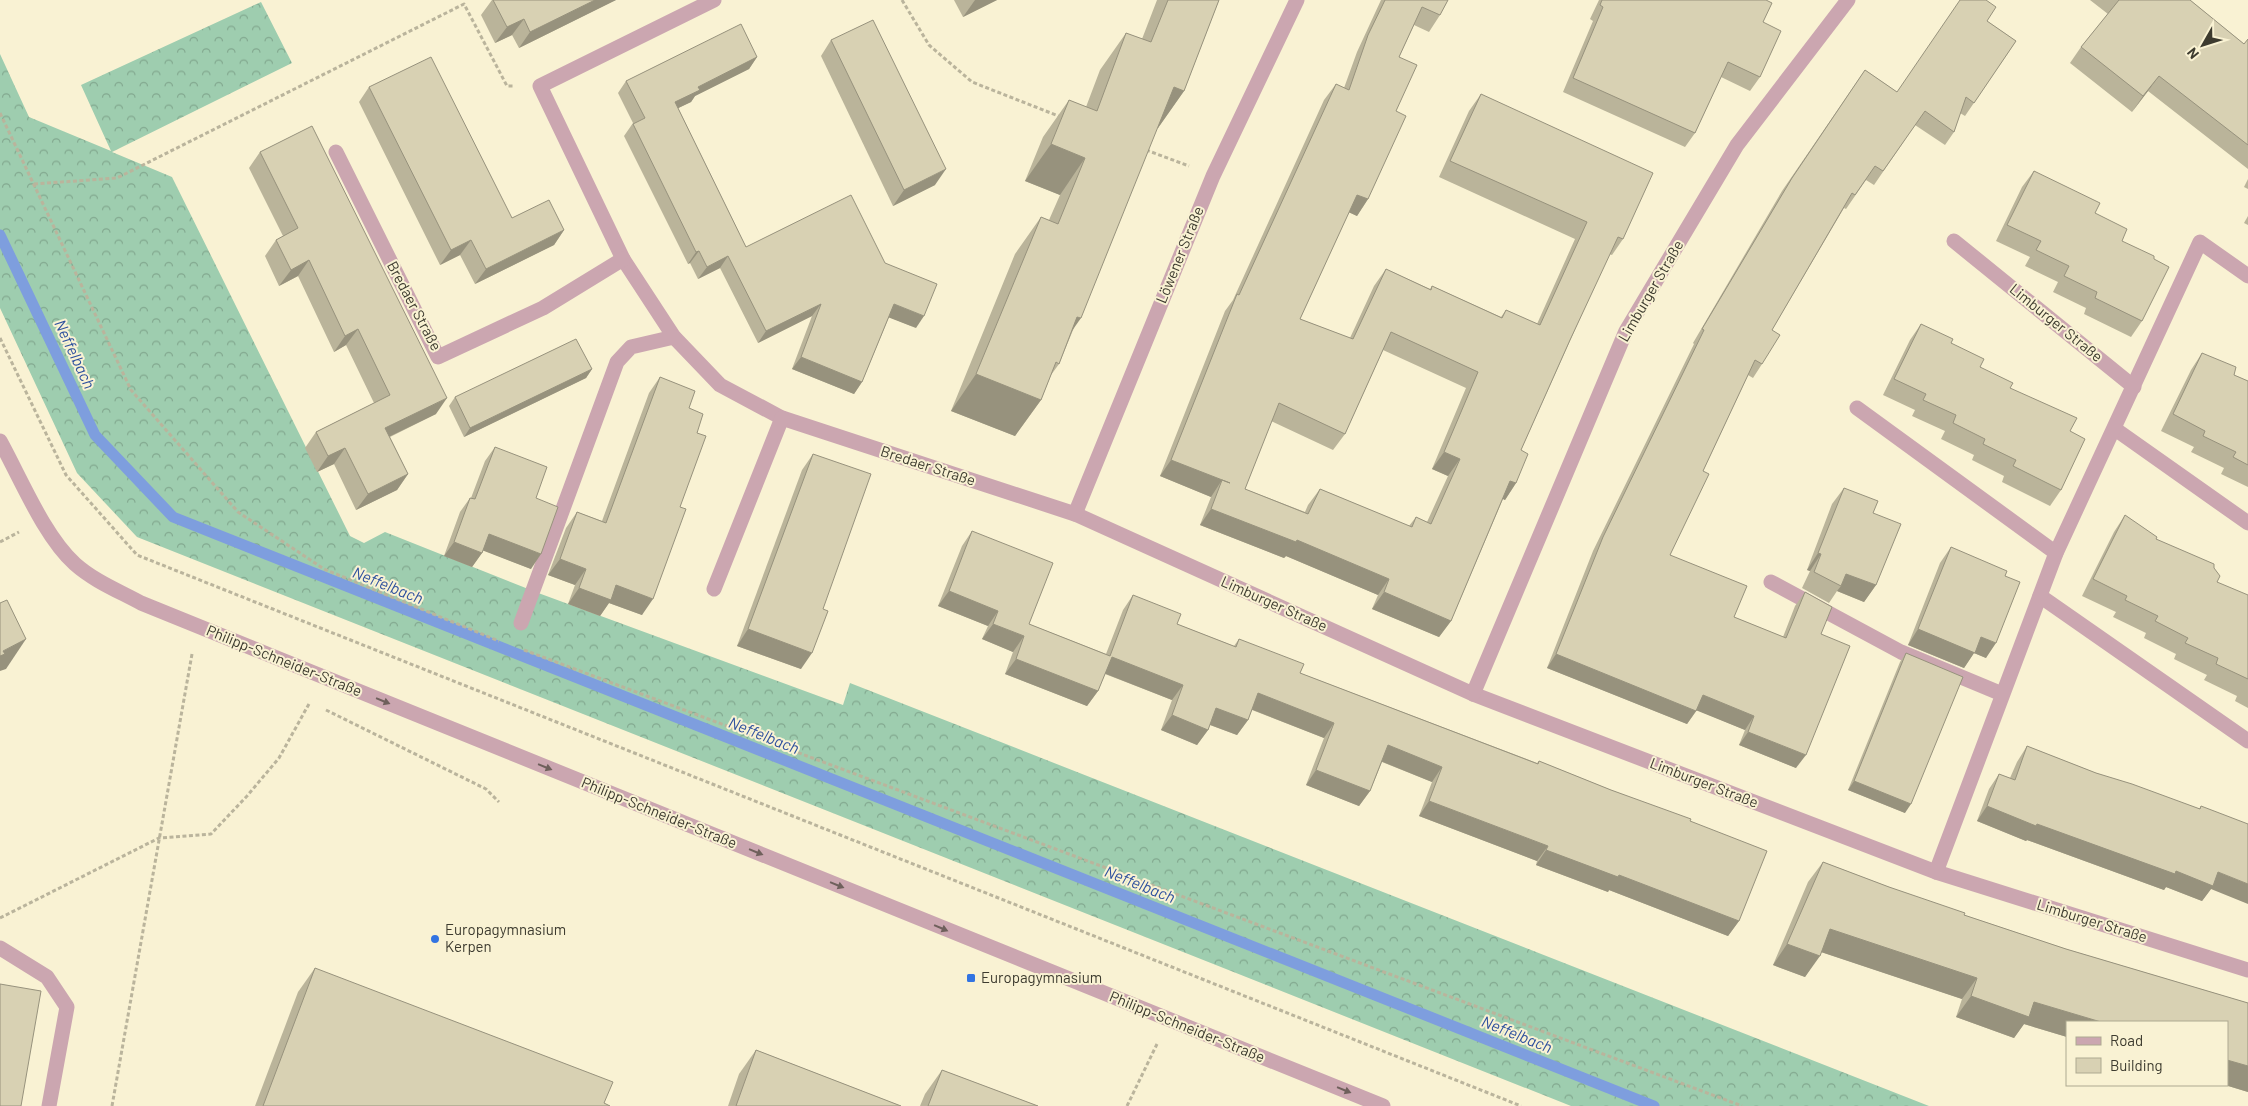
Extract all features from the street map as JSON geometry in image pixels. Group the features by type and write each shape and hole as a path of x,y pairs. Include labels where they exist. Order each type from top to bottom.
{"street":[{"path":"540,86 714,0"},
{"name":"Löwener Straße","path":"1075,514 1213,176 1296,0"},
{"name":"Limburger Straße","path":"1472,694 1626,331 1736,145 1848,0"},
{"name":"Bredaer Straße","path":"540,86 623,259 674,337 720,385 782,418 1075,514"},
{"name":"Bredaer Straße","path":"336,152 438,357 544,308 623,259"},
{"name":"Limburger Straße","path":"1954,241 2134,387"},
{"path":"1936,872 2056,553 2200,242 2248,276"},
{"path":"521,623 617,362 631,347 674,337"},
{"path":"1857,408 2056,553"},
{"path":"714,589 782,418"},
{"path":"2115,429 2248,523"},
{"name":"Philipp-Schneider-Straße","path":"0,441 53,538 75,564 99,581 116,590 192,623 1383,1106"},
{"name":"Limburger Straße","path":"1075,514 1472,694 1936,872 2248,970"},
{"path":"1771,582 1901,652 2002,694"},
{"path":"2040,596 2248,741"},
{"path":"0,948 48,977 67,1007 49,1106"}],"path":[{"path":"902,0 929,45 972,82 1064,118"},
{"path":"34,184 118,178 464,4 507,86 540,86"},
{"path":"0,113 130,390 238,512 324,570 503,642"},
{"path":"1138,147 1213,176"},
{"path":"0,338 66,475 137,555 1521,1106"},
{"path":"0,542 19,532"},
{"path":"112,1106 192,653 192,623"},
{"path":"522,650 1742,1106"},
{"path":"0,918 159,838 211,834 279,758 310,702"},
{"path":"1127,1106 1168,1020"}],"green space":[{"path":"261,2 292,63 112,152 172,177 350,536 364,543 385,532 541,594 843,705 850,683 1929,1106 1571,1106 137,537 77,473 0,308 0,54 29,117 111,151 81,85"}],"building":[{"path":"493,0 595,0 530,32 524,19 507,27"},
{"path":"1168,0 1219,0 1184,91 1174,87 1081,318 1077,317 1059,364 1056,362 1041,400 976,374 1041,217 1058,224 1085,158 1051,144 1069,100 1097,111 1126,33 1151,42"},
{"path":"1385,0 1448,0 1440,15 1422,7 1399,57 1417,65 1396,111 1406,116 1368,199 1357,195 1300,319 1353,339 1386,269 1431,290 1432,286 1502,318 1506,310 1540,325 1587,222 1450,161 1481,94 1653,173 1623,239 1618,237 1570,340 1521,450 1528,454 1516,483 1510,481 1451,621 1384,592 1389,579 1297,540 1296,542 1211,509 1222,480 1230,483 1171,460 1237,294 1239,295 1336,84 1349,90 1368,35","holes":["1391,332 1478,372 1444,452 1460,459 1431,524 1416,517 1412,527 1320,489 1308,514 1245,489 1279,403 1345,434"]},
{"path":"1602,0 1766,0 1772,3 1763,22 1781,31 1760,77 1728,62 1695,133 1573,78 1603,7 1600,5"},
{"path":"1960,0 1986,0 1996,7 1987,21 2016,41 1974,103 1966,97 1954,132 1925,111 1883,171 1875,166 1855,195 1852,193 1772,330 1780,335 1762,364 1755,360 1703,471 1709,474 1670,555 1747,586 1734,617 1786,638 1805,592 1832,607 1821,634 1850,646 1806,755 1748,732 1754,716 1703,695 1696,711 1556,654 1603,537 1704,330 1702,329 1792,178 1865,70 1897,92"},
{"path":"2119,0 2190,0 2244,44 2248,39 2248,145 2159,76 2143,96 2081,47"},
{"path":"873,20 946,169 904,190 831,40"},
{"path":"741,24 757,57 698,87 700,90 675,102 746,247 851,195 885,263 937,284 924,316 894,304 862,382 801,357 821,304 766,331 728,256 707,267 699,251 696,252 633,124 645,118 626,81"},
{"path":"431,57 512,218 549,200 564,230 486,269 471,240 451,250 369,87"},
{"path":"312,126 447,398 385,428 408,474 368,494 345,448 328,456 316,432 390,395 358,329 345,336 309,260 291,270 276,240 298,228 260,152"},
{"path":"2034,171 2100,203 2095,213 2127,229 2122,241 2154,256 2154,259 2169,267 2142,321 2095,298 2097,292 2064,276 2069,266 2036,250 2041,241 2007,225"},
{"path":"1921,324 1953,339 1951,343 1984,359 1980,367 2013,383 2010,388 2077,418 2070,431 2085,439 2061,490 2013,466 2016,460 1983,444 1985,439 1953,423 1956,415 1923,400 1926,394 1894,379"},
{"path":"576,339 592,369 470,428 455,397"},
{"path":"2202,353 2236,367 2234,375 2248,381 2248,465 2233,457 2236,452 2203,436 2205,431 2173,414"},
{"path":"660,377 695,391 689,408 703,414 697,433 706,436 680,507 686,509 653,599 616,585 611,600 579,588 586,569 560,559 577,512 606,523"},
{"path":"495,447 547,467 536,498 558,507 541,554 489,534 482,553 454,542 470,498 475,499"},
{"path":"813,454 871,474 823,609 828,611 812,653 748,629"},
{"path":"1844,488 1878,501 1873,513 1901,524 1876,585 1846,574 1841,586 1814,572 1821,554 1818,553"},
{"path":"2125,515 2157,537 2156,539 2214,564 2214,568 2220,576 2217,582 2248,595 2248,679 2216,664 2218,658 2185,643 2188,638 2155,621 2158,616 2125,600 2127,596 2093,579"},
{"path":"972,531 1053,563 1029,624 1110,656 1133,595 1181,614 1177,624 1236,647 1239,639 1304,664 1300,673 1538,764 1539,761 1691,819 1690,821 1767,851 1739,921 1619,875 1618,877 1546,850 1548,846 1429,801 1442,767 1388,745 1370,791 1316,770 1334,723 1258,693 1248,720 1216,708 1208,730 1172,715 1183,685 1112,657 1098,691 1016,659 1024,636 993,624 998,611 949,591"},
{"path":"1951,547 2007,571 2005,576 2020,582 1996,643 1981,637 1975,653 1918,629"},
{"path":"7,600 26,639 3,651 5,654 0,656 0,603"},
{"path":"1906,653 1963,677 1911,804 1854,781"},
{"path":"2027,746 2096,773 2200,809 2201,806 2248,824 2248,884 2218,872 2213,886 2176,871 2175,874 2037,824 2036,826 1987,806 1999,774 2015,780"},
{"path":"1823,862 1965,913 1964,915 2066,949 2248,1003 2248,1066 2228,1060 2228,1021 2098,1021 2034,1002 2029,1017 1971,996 1977,978 1830,929 1820,956 1787,944"},
{"path":"315,968 613,1082 604,1103 610,1106 263,1106"},
{"path":"0,984 41,991 21,1106 0,1106"},
{"path":"756,1050 901,1106 736,1106"},
{"path":"942,1070 1038,1106 928,1106"}],"waterway":[{"name":"Neffelbach","path":"0,235 95,435 173,517 1654,1106"}],"place":[{"name":"Europagymnasium Kerpen","path":"435,939"},
{"name":"Europagymnasium","path":"971,978"}]}
